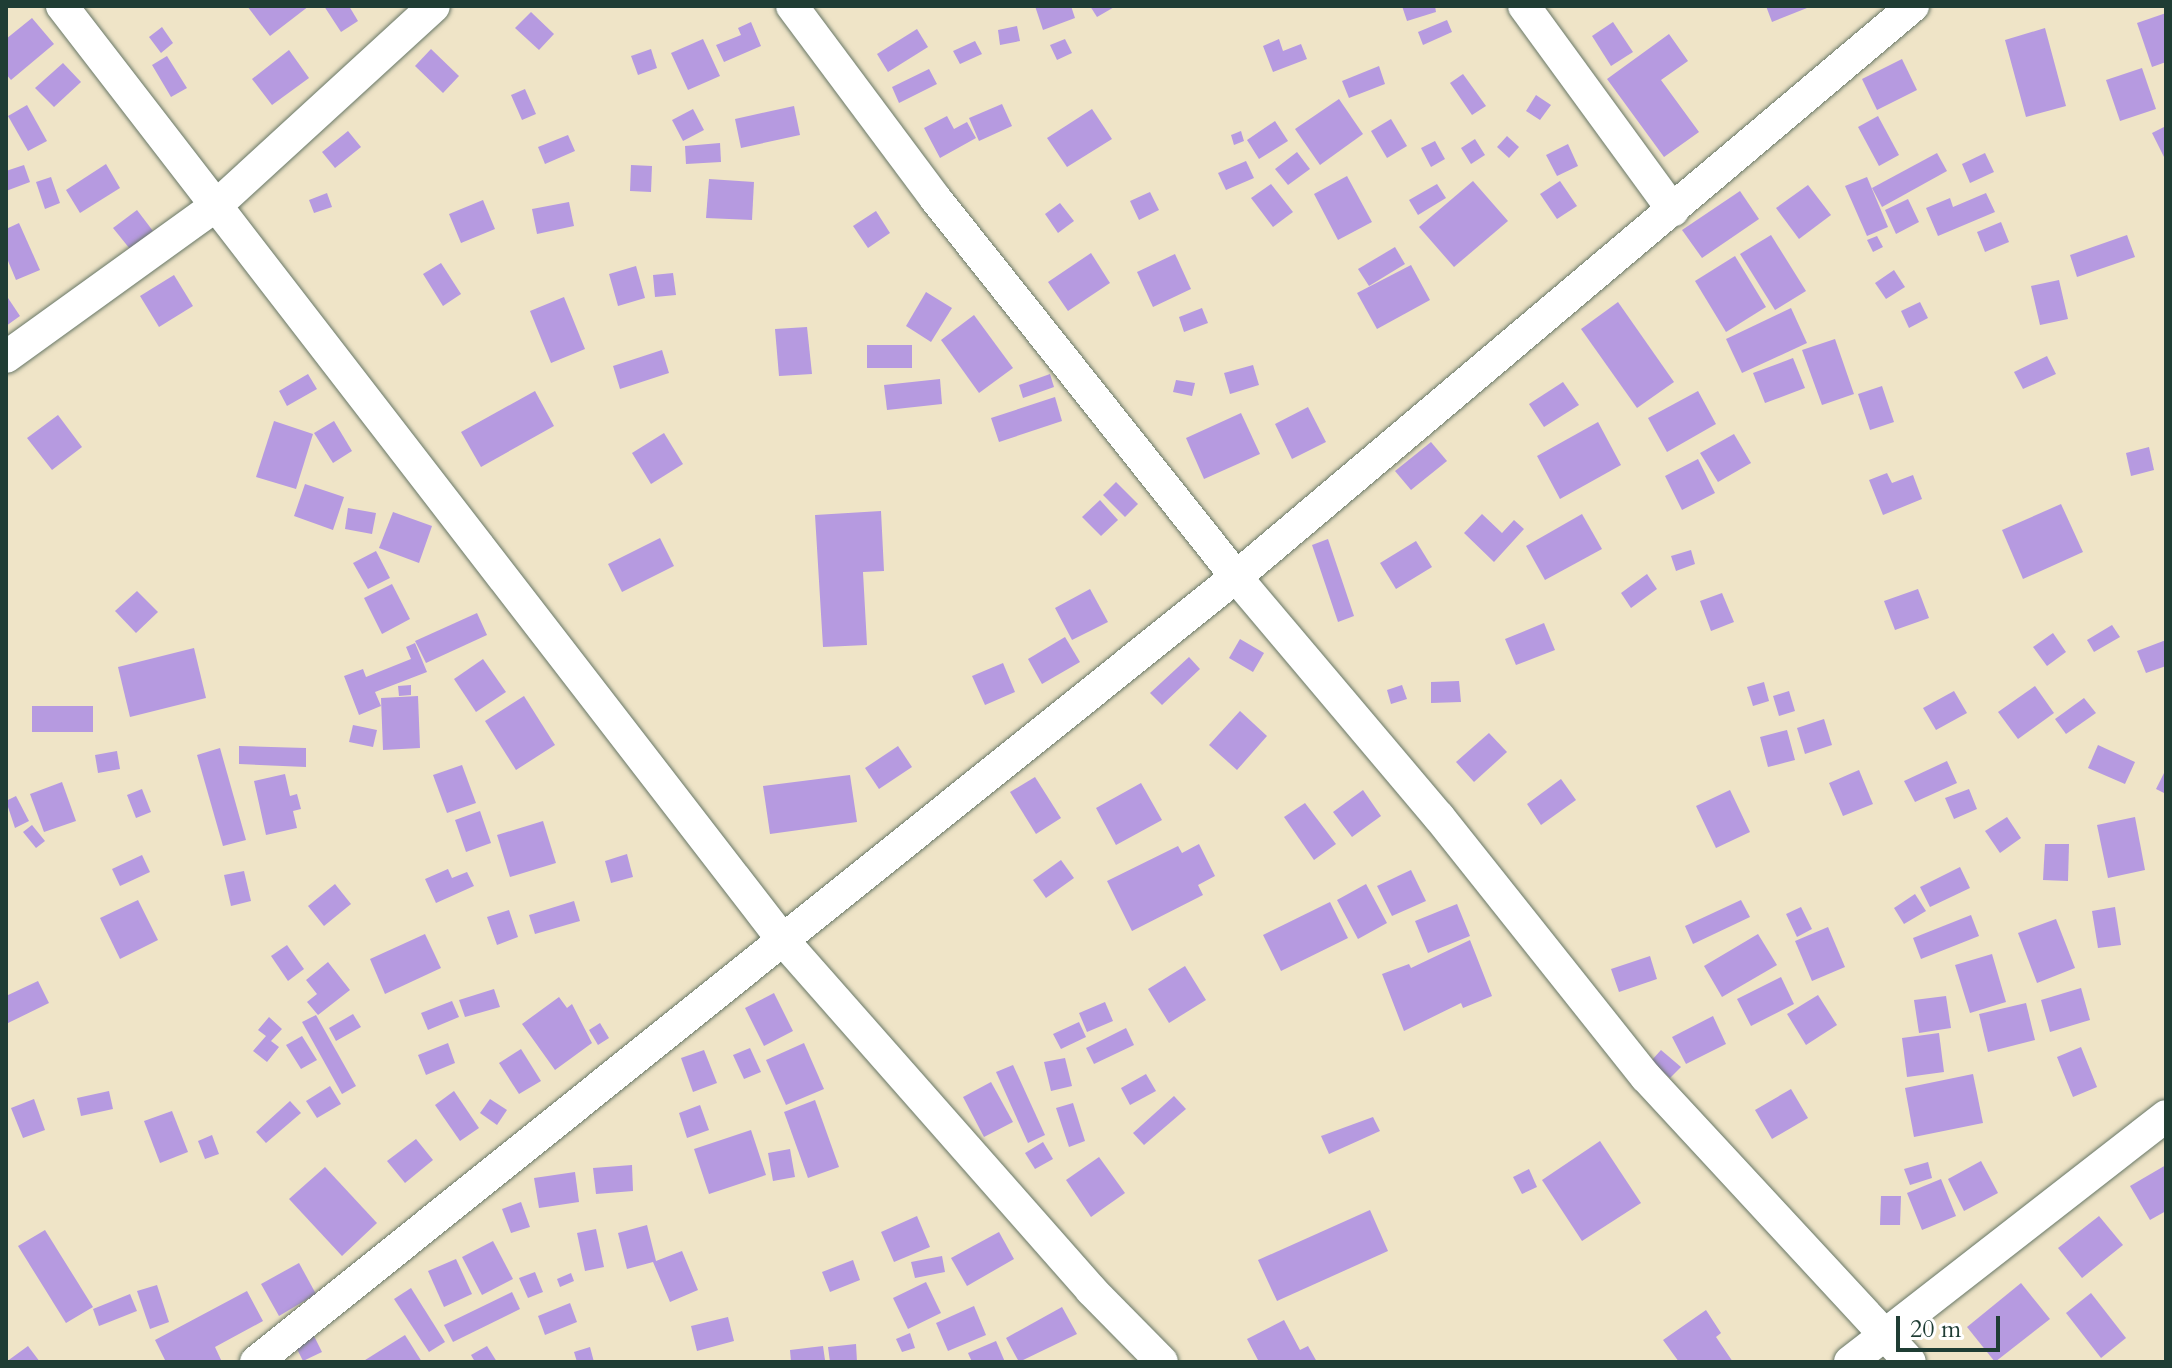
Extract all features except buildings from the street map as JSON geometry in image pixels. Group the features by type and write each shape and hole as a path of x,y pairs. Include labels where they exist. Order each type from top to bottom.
{"street":[{"path":"62,6 782,939 1091,1290 1162,1362"},
{"path":"6,357 217,205 434,6"},
{"path":"792,6 935,198 1236,577 1439,817 1646,1077 1910,1362"},
{"path":"1524,6 1673,210"},
{"path":"256,1362 1236,577 1913,6"},
{"path":"1850,1362 2166,1116"}]}
